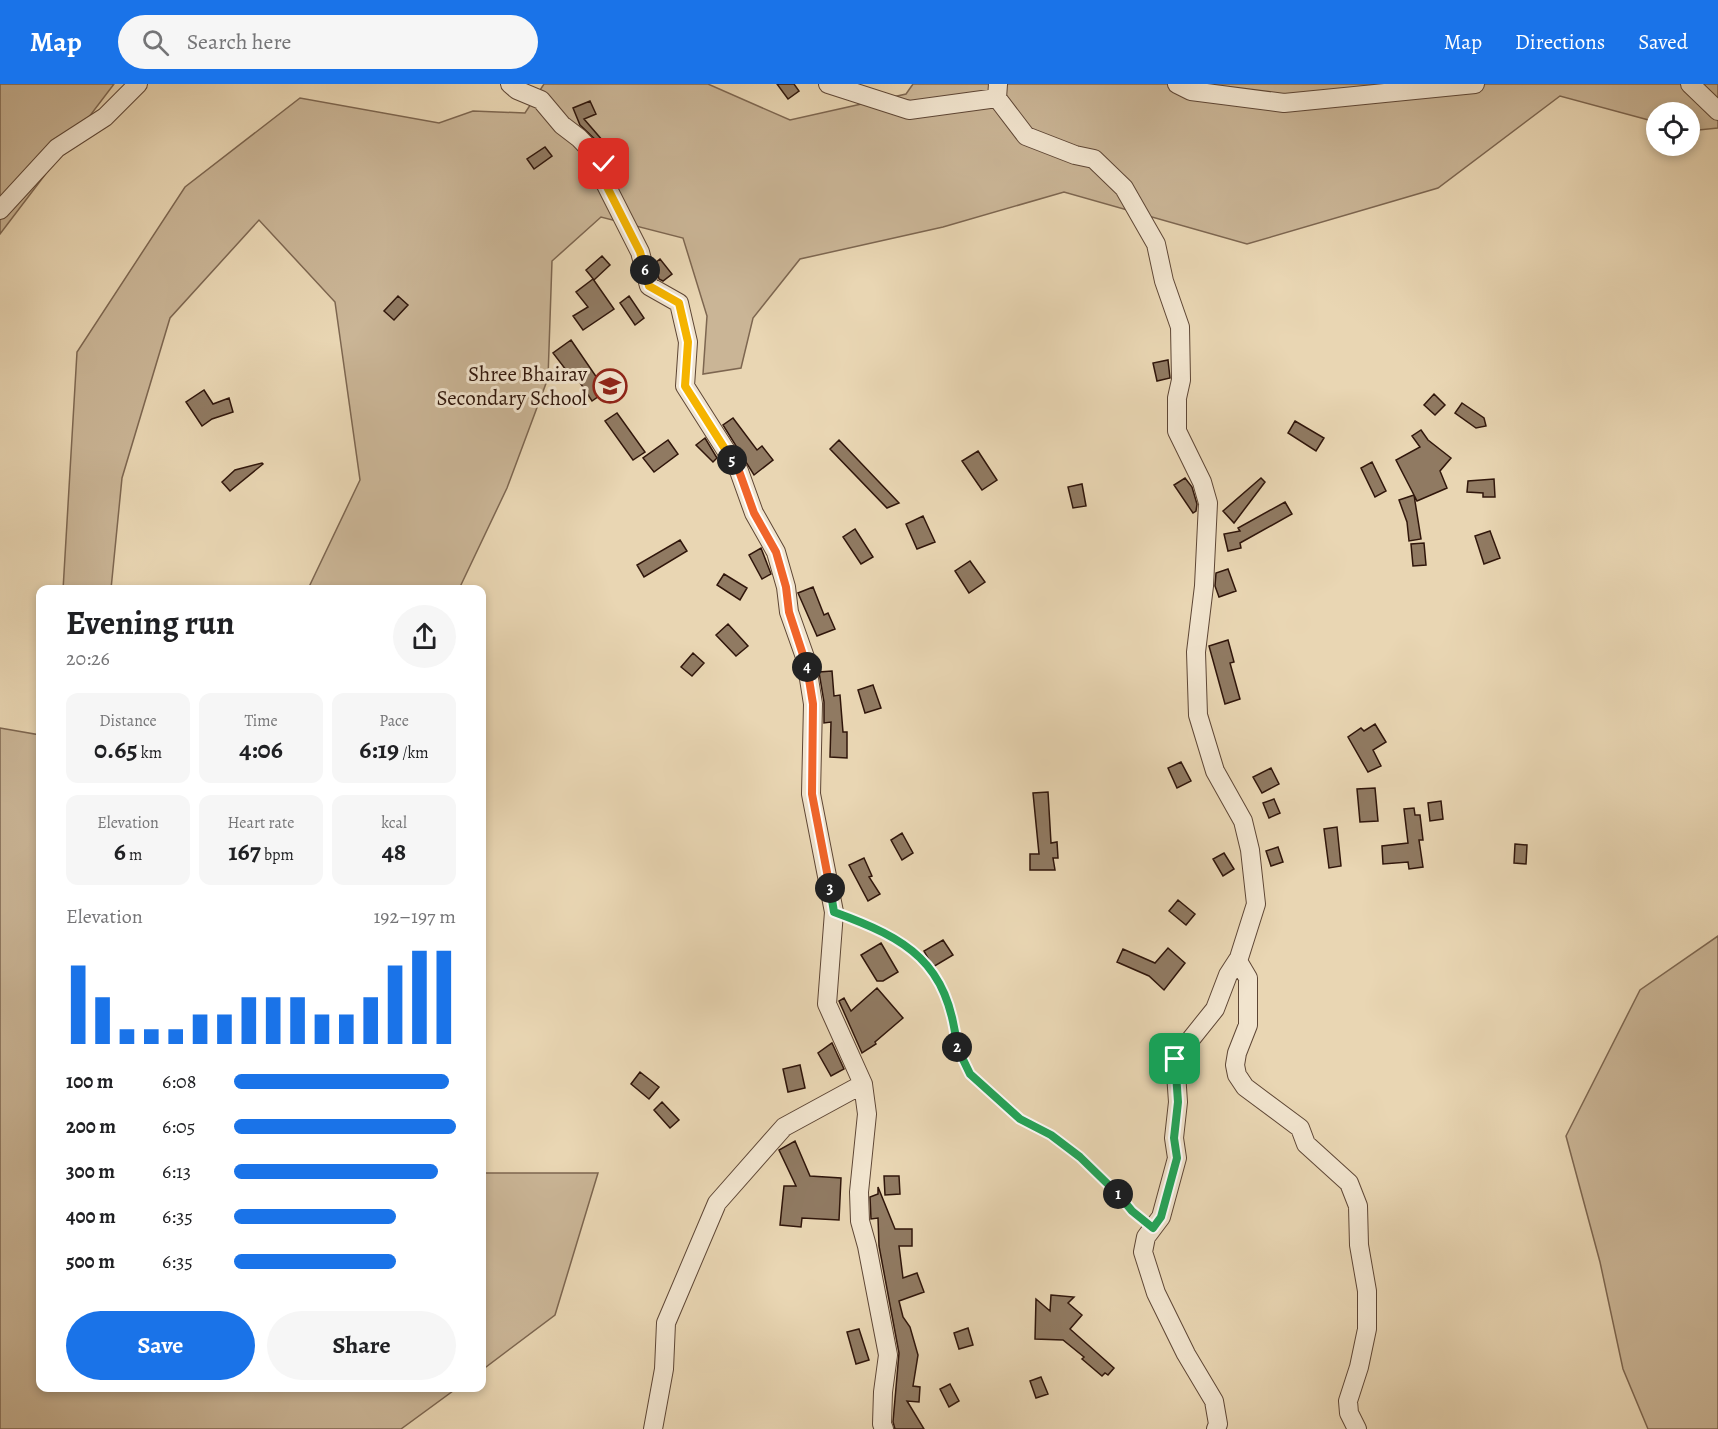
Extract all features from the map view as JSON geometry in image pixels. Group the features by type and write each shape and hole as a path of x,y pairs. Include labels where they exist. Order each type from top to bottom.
{"street":[{"path":"0,210 57,148 105,117 138,84"},
{"path":"510,84 517,90 541,100 562,125 579,138 604,164 603,179 640,252 649,286 679,303 688,342 685,386 739,471 754,513 776,552 786,587 789,612 806,660 813,704 812,794 834,912 827,1004 863,1084 867,1114 860,1168 860,1221 888,1355 883,1392 882,1424 884,1429"},
{"path":"828,84 909,110 998,91 1026,136 1075,155 1094,159 1124,188 1156,244 1164,281 1178,317 1181,342 1181,380 1177,431 1202,482 1208,502 1204,586 1196,652 1198,715 1215,771 1243,821 1250,850 1256,903 1239,958 1228,975 1215,1009 1175,1059 1178,1102 1174,1138 1177,1158 1161,1217 1146,1237 1143,1252 1156,1293 1186,1354 1214,1401 1218,1424 1216,1429"},
{"path":"1177,84 1191,90 1284,103 1475,84"},
{"path":"1690,84 1718,111"},
{"path":"1239,958 1238,961 1248,978 1248,1025 1237,1053 1235,1065 1237,1075 1245,1087 1300,1128 1306,1144 1349,1183 1354,1192 1367,1291 1365,1345 1348,1401 1349,1413 1357,1429"},
{"path":"653,1429 664,1369 666,1323 717,1203 784,1127 863,1084"}],"path":[{"path":"834,912 878,928 911,948 943,987 954,1020 957,1049 970,1074 1020,1119 1051,1135 1080,1157 1100,1174 1132,1211 1153,1228"}],"shaded area":[{"path":"0,84 114,84 0,234"},
{"path":"544,84 708,84 790,120 906,94 913,84 1718,84 1718,128 1700,130 1700,102 1646,102 1646,119 1560,96 1438,188 1247,244 1064,192 943,227 800,259 753,318 741,368 703,374 707,316 683,238 601,217 552,261 548,378 507,488 461,585 310,585 360,480 335,302 259,220 170,318 122,478 111,585 63,585 77,352 185,187 300,98 439,123 473,111 525,113"},
{"path":"0,728 36,734 36,1392 452,1392 401,1429 0,1429"},
{"path":"1718,936 1718,1429 1648,1429 1623,1369 1600,1262 1566,1136 1640,990"},
{"path":"486,1173 598,1173 555,1315 486,1367"}],"building":[{"path":"777,84 794,84 799,91 788,99"},
{"path":"590,101 596,114 584,119 603,141 600,144 580,125 573,108"},
{"path":"545,147 552,156 534,169 527,159"},
{"path":"602,256 610,265 594,280 586,270"},
{"path":"660,259 672,274 663,281 659,279 655,263"},
{"path":"593,279 614,309 583,330 573,316 588,307 576,292"},
{"path":"398,296 408,305 394,320 384,311"},
{"path":"629,296 644,318 635,325 620,303"},
{"path":"571,340 606,391 592,401 579,381 576,383 553,353"},
{"path":"1168,360 1170,378 1157,381 1153,363"},
{"path":"204,390 213,404 229,398 233,412 212,419 202,426 186,402"},
{"path":"1434,394 1445,405 1435,415 1424,405"},
{"path":"1462,403 1484,418 1486,426 1476,428 1455,413"},
{"path":"617,413 645,452 633,460 605,421"},
{"path":"733,418 757,450 762,446 773,460 754,475 723,425"},
{"path":"1295,421 1324,438 1316,451 1288,433"},
{"path":"1421,430 1428,440 1451,458 1440,471 1447,488 1417,501 1396,460 1420,447 1412,436"},
{"path":"705,438 717,458 713,462 696,445"},
{"path":"668,440 678,454 654,472 643,458"},
{"path":"839,440 899,503 887,508 830,449"},
{"path":"978,451 997,480 982,490 962,461"},
{"path":"1372,462 1386,491 1375,497 1361,468"},
{"path":"262,463 230,491 222,482 235,470"},
{"path":"1185,478 1192,487 1197,504 1196,511 1193,513 1174,485"},
{"path":"1261,478 1265,482 1234,523 1223,511"},
{"path":"1494,479 1495,497 1483,497 1483,493 1467,492 1468,481"},
{"path":"1082,484 1086,506 1073,508 1068,487"},
{"path":"1414,495 1421,539 1409,541 1407,522 1399,500"},
{"path":"1285,502 1292,514 1240,543 1241,548 1228,551 1224,534 1240,531 1238,528"},
{"path":"923,516 935,542 917,549 906,524"},
{"path":"855,529 873,557 861,564 843,537"},
{"path":"1490,531 1500,558 1484,564 1475,536"},
{"path":"680,540 687,551 644,577 637,565"},
{"path":"1424,543 1426,565 1413,566 1411,544"},
{"path":"761,548 771,574 762,579 749,555"},
{"path":"970,561 985,582 969,593 955,571"},
{"path":"1228,569 1236,591 1219,597 1215,586 1216,573"},
{"path":"724,574 747,588 740,600 717,585"},
{"path":"813,587 824,615 828,613 835,629 817,636 798,593"},
{"path":"728,624 748,646 736,656 716,635"},
{"path":"1228,640 1234,662 1230,663 1240,699 1225,704 1209,646"},
{"path":"693,653 704,663 692,676 681,667"},
{"path":"832,671 834,696 840,695 843,732 847,732 847,758 830,757 831,722 824,723 824,702 819,672"},
{"path":"873,685 881,708 865,713 858,690"},
{"path":"1375,724 1386,742 1373,750 1381,766 1368,772 1348,737 1361,728 1364,731"},
{"path":"1181,762 1191,781 1177,788 1168,768"},
{"path":"1271,768 1279,784 1262,793 1253,777"},
{"path":"1375,788 1378,821 1360,822 1357,789"},
{"path":"1048,792 1051,843 1057,842 1058,858 1053,858 1055,870 1030,870 1030,854 1039,854 1033,793"},
{"path":"1274,799 1280,813 1269,818 1263,803"},
{"path":"1441,801 1443,819 1430,821 1428,803"},
{"path":"1414,808 1415,815 1420,815 1423,840 1419,840 1423,867 1409,869 1408,862 1383,864 1382,846 1408,843 1404,809"},
{"path":"1337,827 1341,866 1329,868 1324,829"},
{"path":"902,833 913,853 902,860 891,840"},
{"path":"1515,844 1527,845 1526,864 1514,863"},
{"path":"1278,847 1283,862 1271,866 1266,851"},
{"path":"1224,853 1234,869 1223,876 1213,859"},
{"path":"864,858 872,876 869,877 880,894 868,901 849,865"},
{"path":"1178,900 1195,914 1186,925 1169,911"},
{"path":"943,940 953,955 933,967 924,951"},
{"path":"881,943 898,972 883,981 877,981 861,955"},
{"path":"1168,948 1185,963 1164,990 1149,976 1117,962 1123,949 1155,963"},
{"path":"877,988 903,1018 875,1042 876,1044 862,1053 839,1001 844,998 851,1011"},
{"path":"832,1043 844,1069 831,1076 818,1053"},
{"path":"800,1065 805,1088 788,1092 783,1069"},
{"path":"640,1072 659,1087 649,1099 631,1084"},
{"path":"662,1102 679,1120 670,1128 654,1110"},
{"path":"795,1141 810,1176 841,1178 839,1220 802,1218 801,1227 780,1225 784,1186 796,1186 779,1150"},
{"path":"884,1176 899,1176 900,1194 885,1195"},
{"path":"878,1187 895,1229 912,1229 912,1246 899,1246 903,1278 917,1273 924,1292 899,1301 918,1355 913,1386 920,1387 919,1402 907,1401 924,1429 895,1429 893,1422 899,1353 879,1246 878,1218 871,1219 870,1197 878,1194"},
{"path":"1051,1295 1074,1297 1068,1303 1082,1315 1070,1329 1114,1368 1108,1375 1105,1373 1102,1376 1063,1340 1035,1339 1036,1299 1050,1311"},
{"path":"968,1328 973,1345 959,1349 954,1333"},
{"path":"859,1329 869,1360 856,1364 847,1332"},
{"path":"1041,1377 1048,1394 1036,1398 1030,1381"},
{"path":"950,1384 959,1401 949,1407 940,1389"}],"place":[{"name":"Shree Bhairav Secondary School","path":"610,386"}],"route":[{"path":"604,164 603,179 640,252 649,286 679,303 688,342 685,386 739,471 754,513 776,552 786,587 789,612 806,660 813,704 812,794 834,912 878,928 911,948 943,987 954,1020 957,1049 970,1074 1020,1119 1051,1135 1080,1157 1100,1174 1132,1211 1153,1228 1161,1217 1168,1197 1177,1158 1174,1138 1178,1102 1175,1059"}]}
